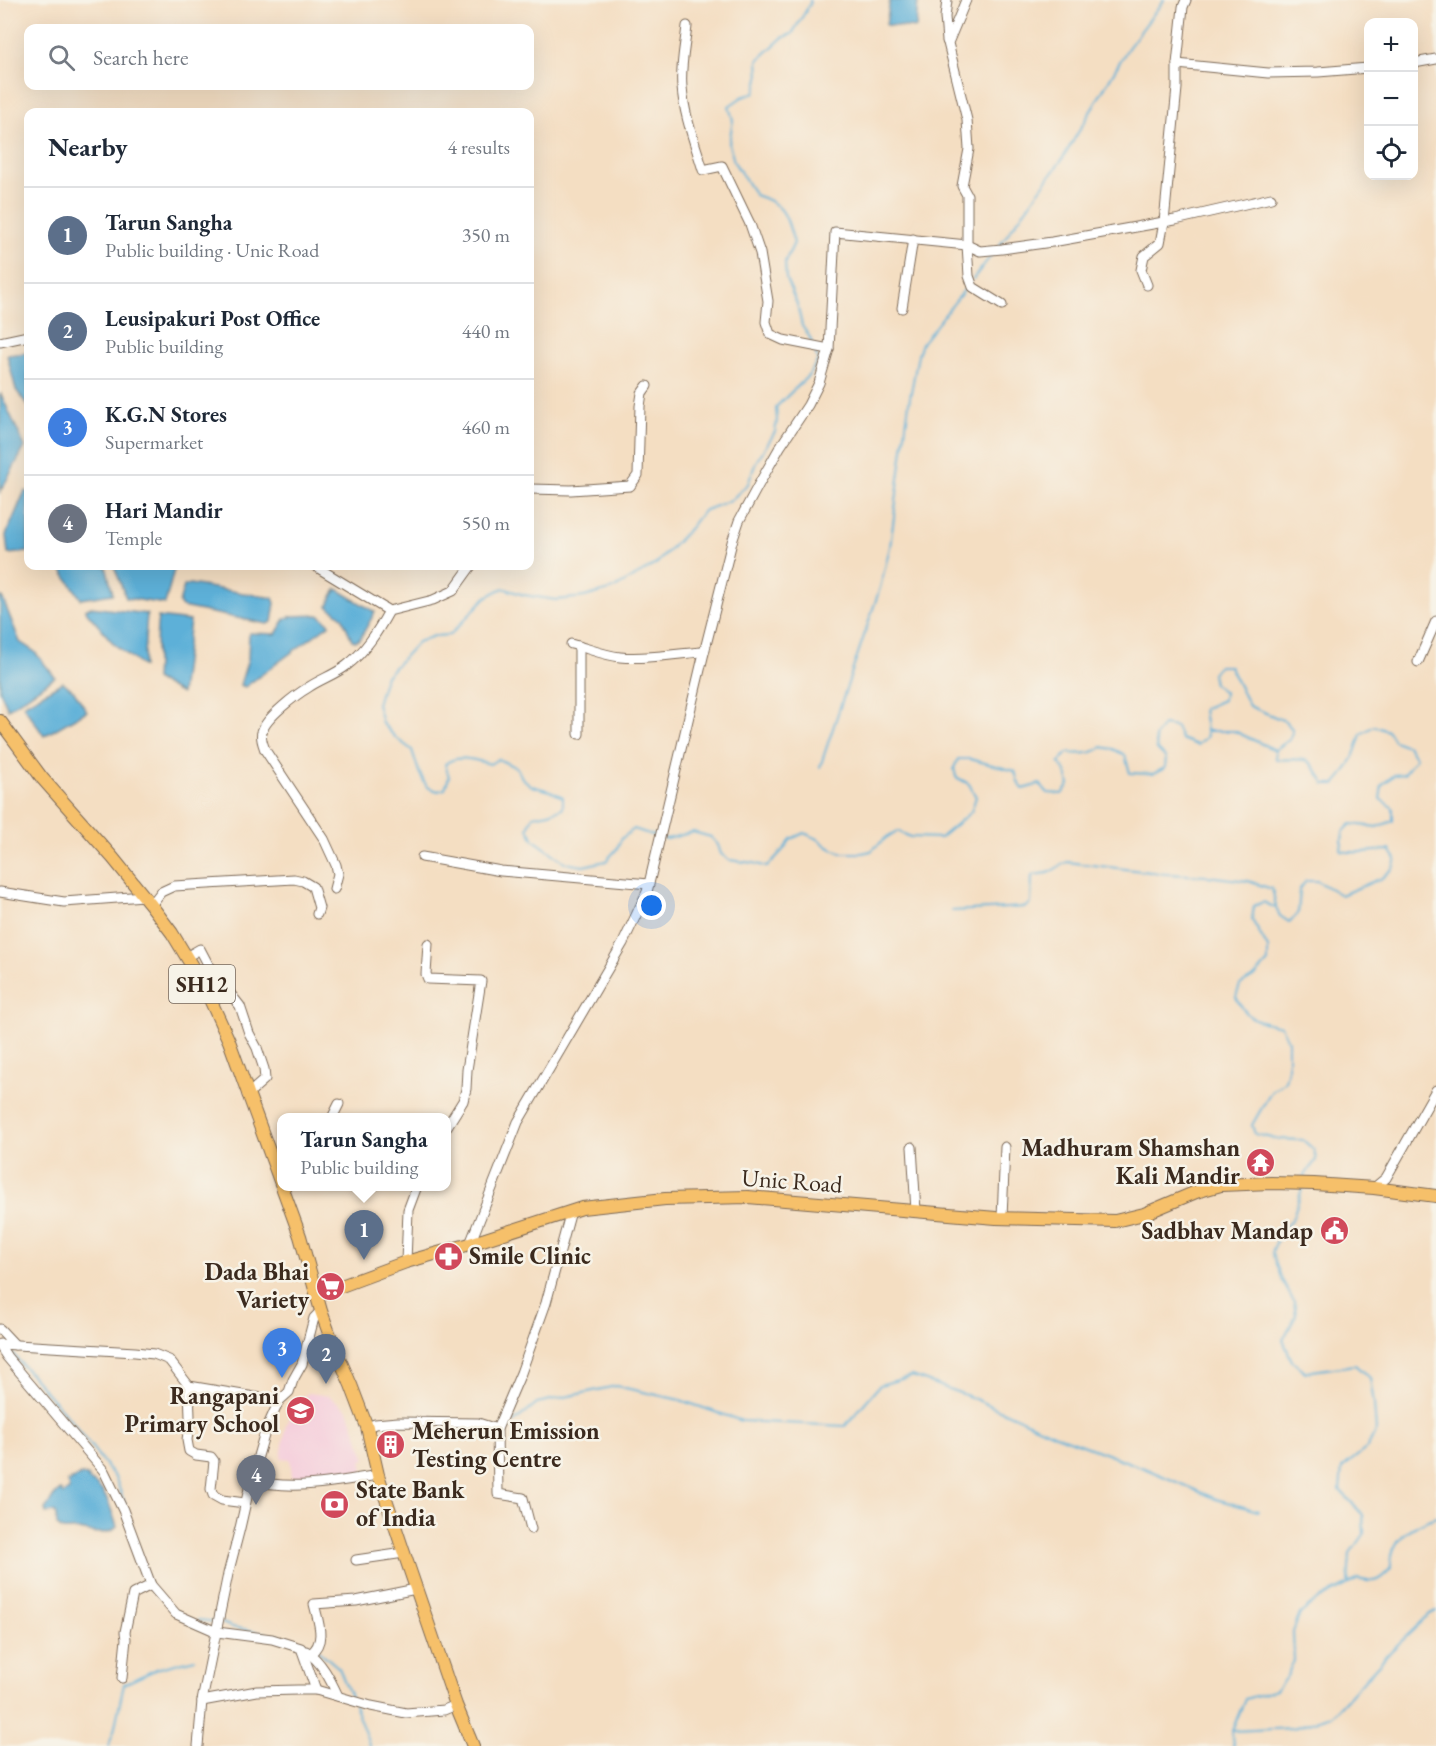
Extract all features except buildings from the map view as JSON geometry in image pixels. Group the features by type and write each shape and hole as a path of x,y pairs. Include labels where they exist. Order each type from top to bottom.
{"main road":[{"name":"SH12","path":"0,721 42,778 113,858 172,933 204,986 229,1041 277,1174"},
{"name":"Unic Road","path":"317,1295 406,1262 571,1211 665,1199 748,1197 1002,1218 1115,1221 1144,1214 1196,1192 1221,1185 1271,1183 1374,1188"},
{"path":"1374,1188 1436,1196"},
{"name":"SH12","path":"283,1191 300,1236 321,1311 367,1427 378,1475 456,1705 473,1746"}],"street":[{"path":"947,0 945,16 948,43 967,120 969,149 962,186 967,195 969,276 973,286 1002,305"},
{"path":"948,43 966,0"},
{"path":"1147,285 1142,270 1144,256 1160,243 1164,222 1177,88 1177,64 1183,7 1186,0"},
{"path":"687,26 682,86 684,107 703,170 722,166 750,224 760,254 765,281 768,301 766,322 770,334 783,340 825,348"},
{"path":"1418,62 1436,59"},
{"path":"1177,64 1268,73 1364,68"},
{"path":"470,1244 518,1122 623,943 647,892 704,652 739,521 819,383 825,348 836,232 967,245 980,251 1164,222 1271,198"},
{"path":"902,308 913,239"},
{"path":"0,342 24,337"},
{"path":"534,489 571,490 630,486 639,475 640,406 642,393 647,386"},
{"path":"322,570 389,611"},
{"path":"334,890 338,874 336,865 324,839 265,750 262,732 266,723 296,697 346,666 359,655 389,611 433,600 453,591 468,570"},
{"path":"1418,662 1436,621"},
{"path":"579,734 575,645 619,657 657,658 680,653 704,652"},
{"path":"422,857 501,870 649,884"},
{"path":"0,892 64,902 148,900 174,886 294,879 313,887 319,908 316,914"},
{"path":"428,944 426,974 428,979 481,981 466,1089 463,1101 451,1121"},
{"path":"186,957 200,949 210,968 240,1006 249,1034 257,1048 265,1079 247,1095"},
{"path":"1374,1188 1386,1178 1436,1090"},
{"path":"334,1113 339,1104"},
{"path":"912,1147 916,1211"},
{"path":"1002,1218 1005,1147"},
{"path":"406,1262 408,1210 415,1191"},
{"path":"531,1529 523,1497 498,1494 497,1429 546,1303 571,1211"},
{"path":"198,1746 202,1701 250,1480 265,1432 279,1401 289,1392 302,1364 314,1318 321,1311"},
{"path":"0,1329 15,1345"},
{"path":"0,1345 154,1354 169,1360 189,1386 189,1451 196,1455 211,1457 214,1461 213,1495 222,1500 245,1503"},
{"path":"0,1345 7,1357 104,1471 123,1510 151,1585 176,1614 217,1632 272,1639 314,1650"},
{"path":"189,1386 279,1401"},
{"path":"367,1427 398,1422 478,1423 497,1429"},
{"path":"250,1480 296,1485 378,1475"},
{"path":"356,1560 404,1552"},
{"path":"122,1678 125,1632 133,1594 151,1585"},
{"path":"314,1650 321,1636 314,1604 356,1601 416,1588"},
{"path":"301,1648 316,1690"},
{"path":"314,1650 343,1698"},
{"path":"202,1701 257,1691 316,1690 406,1713 444,1710 456,1705"}],"shaded area":[{"path":"309,1393 329,1396 348,1410 366,1459 362,1460 363,1472 292,1477 290,1459 281,1458 286,1425 301,1398"}],"water":[{"path":"890,0 918,0 916,28 886,25"},
{"path":"24,353 24,401 16,390 7,355"},
{"path":"0,395 24,449 0,492"},
{"path":"24,493 24,552 8,554 6,535"},
{"path":"62,570 107,570 113,594 81,599"},
{"path":"116,570 174,570 165,604 126,598"},
{"path":"190,584 273,598 275,603 272,622 267,624 182,607 179,603 184,586"},
{"path":"337,589 375,612 360,639 356,641 352,640 342,617 328,606"},
{"path":"0,597 2,597 20,642 35,652 55,677 8,709 0,691"},
{"path":"91,607 147,614 143,667 114,644 85,610"},
{"path":"319,615 330,624 245,687 240,685 248,659 249,633 276,634 285,619 292,616"},
{"path":"158,617 190,621 181,694 155,679"},
{"path":"63,682 74,691 87,711 44,736 23,705"},
{"path":"81,1475 87,1476 104,1494 117,1527 113,1530 99,1533 63,1530 56,1524 54,1512 46,1513 45,1509 55,1495 61,1490 63,1494 69,1490 68,1482"}],"waterway":[{"path":"810,0 810,4 792,34 782,38 758,60 759,78 755,93 742,97 729,106 733,120 729,143 734,162 755,195 773,202 786,218 794,243 785,262 786,279 797,304 802,326 812,343"},
{"path":"999,246 1063,158 1128,48 1164,0"},
{"path":"973,279 993,253"},
{"path":"820,767 880,588 890,547 909,403 918,355 922,343 969,284"},
{"path":"658,837 634,829 622,838 616,850 606,861 583,866 566,863 534,840 528,828 533,816 563,808 563,797 532,786 522,778 517,768 498,759 490,764 455,759 445,764 449,777 445,789 438,791 427,787 412,750 382,723 377,704 385,677 418,642 434,636 450,635 486,597 503,588 524,595 556,600 584,597 613,589 656,564 703,511 731,500 748,484 756,462 775,432 776,407 809,375 818,360 814,348"},
{"path":"663,838 693,832 711,837 718,845 721,854 729,860 767,867 791,839 804,833 842,853 871,851 898,831 910,837 940,838 971,812 976,797 969,784 956,777 954,768 958,759 970,759 1015,771 1023,789 1040,784 1048,793 1062,794 1069,785 1066,772 1059,763 1067,753 1090,753 1102,747 1113,749 1125,755 1130,773 1153,774 1165,768 1166,758 1157,749 1155,737 1163,725 1176,727 1181,739 1197,745 1207,737 1203,709 1223,700 1224,692 1214,684 1212,674 1219,666 1229,666 1249,706 1285,721 1293,730 1289,740 1275,750 1276,759 1309,762 1325,784 1335,784 1345,773 1361,734 1374,726 1388,731 1394,741 1408,746 1416,758 1404,774 1394,775 1382,785 1380,799 1393,808 1393,821 1377,827 1351,824 1343,832 1341,851 1390,850 1396,859 1393,868 1382,878 1341,895 1317,881 1306,881 1300,889 1298,914 1289,922 1280,916 1276,908 1263,902 1254,906 1252,920 1268,948 1268,962 1255,976 1240,985 1236,997 1244,1011 1253,1018 1281,1026 1288,1041 1288,1069 1285,1081 1271,1092 1252,1125 1255,1134 1275,1139 1303,1140 1314,1150 1316,1160 1305,1175 1304,1181"},
{"path":"1206,731 1234,731 1275,750"},
{"path":"952,911 1026,907 1031,903 1032,875 1048,873 1067,862 1248,881 1272,889 1276,906"},
{"path":"1302,1189 1293,1217 1278,1237 1272,1253 1282,1280 1294,1302 1296,1315 1283,1340 1292,1361 1305,1372 1355,1365 1370,1378 1374,1403 1376,1430 1367,1448 1342,1468 1340,1490 1363,1515 1364,1533 1350,1553 1348,1583"},
{"path":"11,1352 75,1425 116,1479 125,1505"},
{"path":"514,1422 537,1403 616,1386 680,1400 742,1421 845,1426 880,1385 912,1376 968,1396 1056,1435 1144,1468 1216,1499 1258,1511"},
{"path":"1233,1746 1232,1731 1245,1699 1276,1690 1287,1676 1294,1660 1293,1632 1300,1614 1316,1601 1358,1579 1368,1581 1380,1579 1391,1568 1394,1549 1403,1535 1410,1529 1436,1517"},
{"path":"1233,1731 1293,1728 1331,1716 1391,1651 1436,1611"},
{"path":"198,1620 217,1622"},
{"path":"222,1623 269,1634"},
{"path":"275,1635 312,1646"},
{"path":"317,1649 339,1668 351,1697"},
{"path":"108,1746 114,1731 124,1684 159,1668 195,1659"},
{"path":"354,1705 370,1746"}],"place":[{"name":"Madhuram Shamshan Kali Mandir","path":"1261,1162"},
{"name":"Sadbhav Mandap","path":"1334,1231"},
{"name":"Smile Clinic","path":"448,1256"},
{"name":"Tarun Sangha","path":"364,1260"},
{"name":"Dada Bhai Variety","path":"330,1286"},
{"name":"K.G.N Stores","path":"282,1378"},
{"name":"Leusipakuri Post Office","path":"326,1384"},
{"name":"Rangapani Primary School","path":"300,1410"},
{"name":"Meherun Emission Testing Centre","path":"391,1445"},
{"name":"State Bank of India","path":"335,1504"},
{"name":"Hari Mandir","path":"256,1505"}]}
